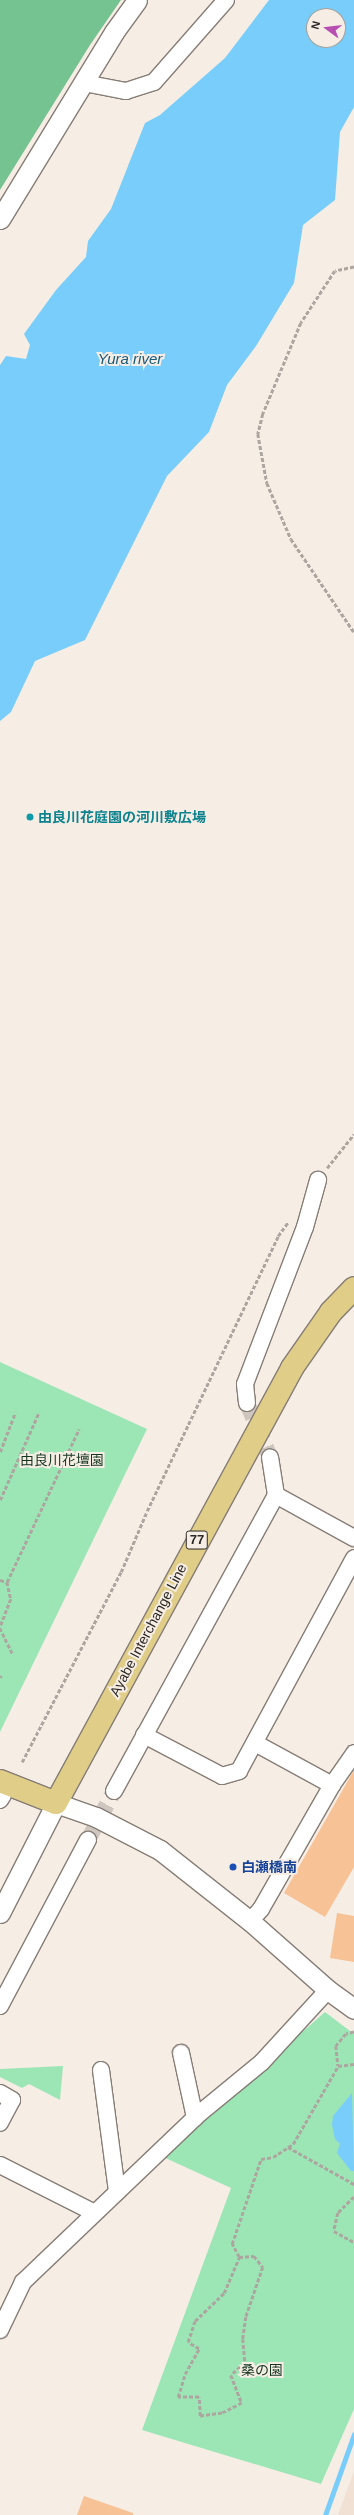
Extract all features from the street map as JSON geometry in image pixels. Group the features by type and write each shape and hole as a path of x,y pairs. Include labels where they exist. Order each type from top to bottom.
{"main road":[{"name":"Ayabe Interchange Line","path":"56,1803 292,1368 331,1312 354,1288"},
{"path":"1,1792 56,1803"}],"street":[{"path":"0,219 114,32 137,0"},
{"path":"84,83 126,91 154,82 226,0"},
{"path":"247,1403 245,1384 305,1226 318,1180"},
{"path":"114,1791 276,1495 270,1457"},
{"path":"276,1495 354,1538"},
{"path":"144,1735 222,1776 238,1771 255,1743 354,1558"},
{"path":"255,1743 332,1785"},
{"path":"250,1920 261,1909 332,1785 354,1753"},
{"path":"0,1913 56,1803 96,1817 160,1850 250,1920 328,1990 354,2009"},
{"path":"0,2006 88,1840"},
{"path":"0,2330 23,2282 195,2118 262,2062 328,1990"},
{"path":"181,2053 195,2118"},
{"path":"100,2070 117,2192"},
{"path":"0,2093 12,2100 0,2123"},
{"path":"0,2164 95,2213"},
{"path":"0,2305 15,2299"}],"path":[{"path":"354,267 335,271 301,323 264,414 258,434 267,483 291,539 354,632"},
{"path":"22,1762 121,1572 146,1511 278,1236"},
{"path":"0,1500 39,1412"},
{"path":"0,1452 15,1413"},
{"path":"13,1655 0,1628 11,1599 7,1582 79,1429"},
{"path":"0,1580 7,1582"},
{"path":"239,2257 232,2244 261,2159 273,2156 293,2144 320,2100 338,2066 336,2046 346,2034 354,2032"},
{"path":"338,2066 354,2064"},
{"path":"288,2147 354,2184"},
{"path":"354,2197 338,2213 334,2231 354,2242"},
{"path":"254,2256 263,2267 246,2317 243,2339 245,2363 231,2375 242,2403 222,2413 200,2416 200,2396 178,2397 185,2374 199,2349 188,2342 195,2321 224,2293 239,2257 254,2256"}],"shaded area":[{"path":"354,2471 354,2515 338,2515"}],"green space":[{"path":"0,0 121,0 90,45 0,190"},
{"name":"由良川花壇園","path":"0,1362 147,1429 0,1732"},
{"name":"桑の園","path":"325,2012 354,2034 354,2409 321,2484 142,2430 231,2188 161,2156"},
{"path":"63,2066 60,2100 29,2084 22,2088 0,2077 0,2069"}],"water":[{"name":"Yura river","path":"269,0 354,0 354,107 340,132 335,200 303,225 294,283 256,346 227,385 209,432 167,476 85,640 35,661 11,712 0,721 0,365 6,356 26,359 30,345 24,334 56,290 86,257 88,241 111,209 145,123 160,115 225,58"},
{"path":"352,2093 354,2171 351,2171 337,2153 340,2144 335,2139 332,2125 333,2116"}],"building":[{"path":"354,1770 354,1867 325,1917 284,1893"},
{"path":"337,1913 354,1916 354,1962 330,1958"},
{"path":"84,2496 133,2513 133,2515 77,2515"}],"waterway":[{"path":"325,2515 354,2434"}],"tunnel":[{"path":"247,1403 270,1457"},
{"path":"88,1840 114,1791"}],"place":[{"name":"由良川花庭園の河川敷広場","path":"30,817"},
{"name":"白瀬橋南","path":"233,1867"}]}
